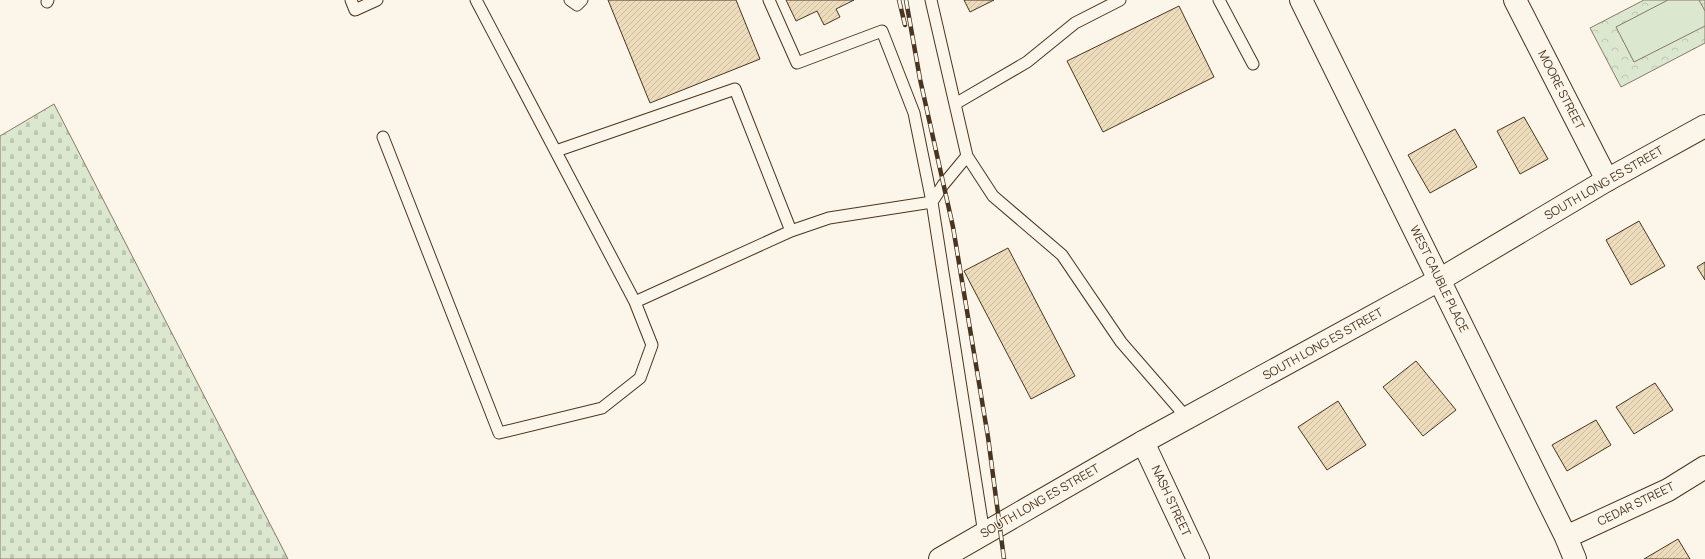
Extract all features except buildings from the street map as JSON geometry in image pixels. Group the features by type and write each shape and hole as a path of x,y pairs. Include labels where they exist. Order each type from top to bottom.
{"street":[{"name":"WEST CAUBLE PLACE","path":"1301,0 1566,537 1575,559"},
{"name":"MOORE STREET","path":"1515,0 1607,180"},
{"name":"SOUTH LONG ES STREET","path":"940,559 1143,442 1440,280 1607,180 1705,126"},
{"name":"NASH STREET","path":"1143,442 1198,559"},
{"name":"CEDAR STREET","path":"1566,537 1668,490 1705,467"}],"lane":[{"path":"351,0 355,10 377,0"},
{"path":"383,137 499,433 602,408 640,378 652,345 635,302 476,0"},
{"path":"570,0 577,5 582,0"},
{"path":"769,0 797,62 882,31 914,113 932,202 984,534"},
{"path":"931,0 967,156 993,196 1062,255 1121,342 1187,418"},
{"path":"955,104 1027,62 1075,23 1120,0"},
{"path":"1219,0 1253,64"},
{"path":"556,151 736,89 791,231"},
{"path":"635,302 791,231 829,218 932,202 943,184 967,156"}],"green space":[{"path":"1644,0 1705,0 1705,43 1621,87 1590,28"},
{"path":"1668,0 1699,0 1705,11 1705,26 1634,62 1616,27"},
{"path":"54,104 288,559 0,559 0,136"}],"railway":[{"path":"899,0 905,25"},
{"path":"906,0 920,79 953,227 988,437 1004,559"}]}
